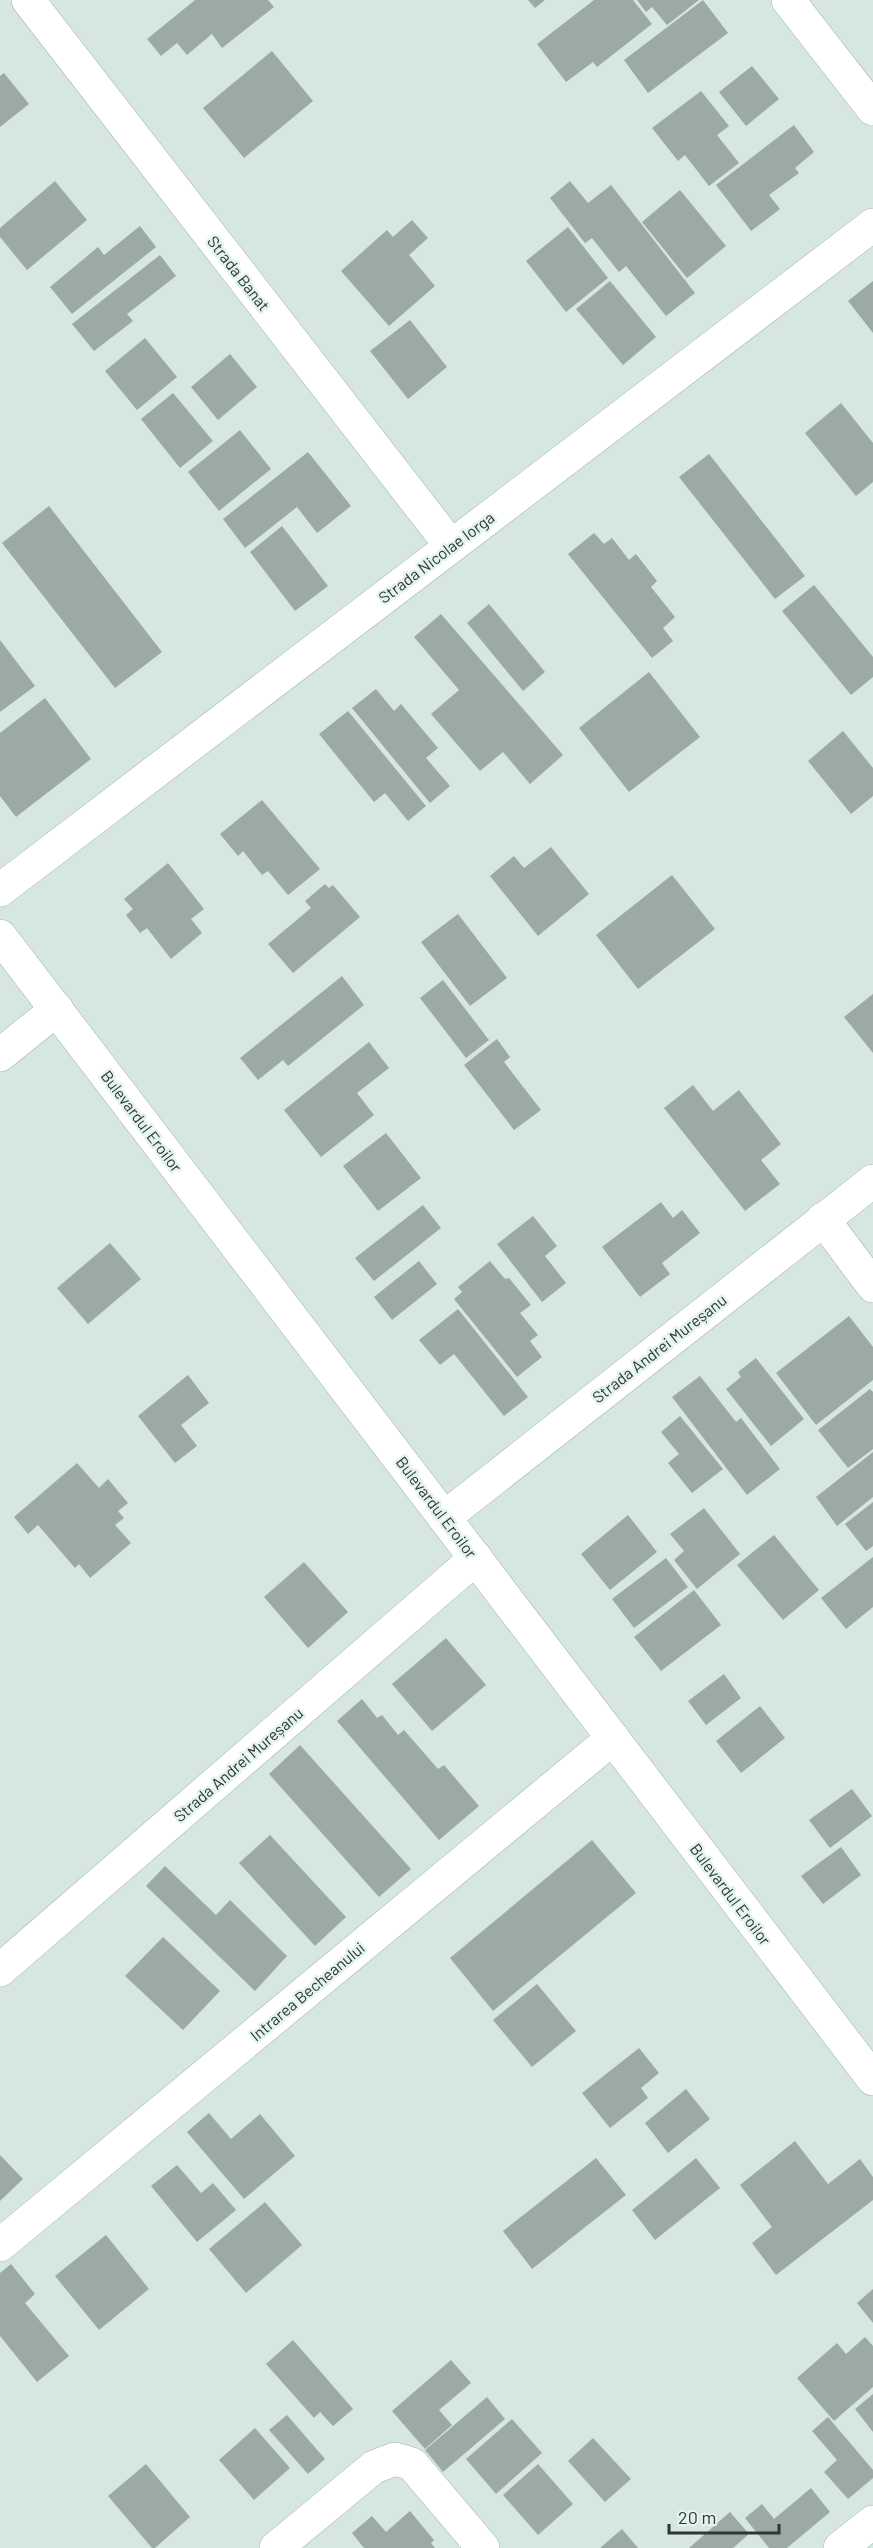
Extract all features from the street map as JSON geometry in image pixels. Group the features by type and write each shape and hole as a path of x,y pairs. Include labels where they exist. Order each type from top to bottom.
{"street":[{"name":"Strada Banat","path":"28,0 451,546"},
{"path":"788,0 873,109"},
{"name":"Strada Nicolae Iorga","path":"0,890 873,225"},
{"name":"Bulevardul Eroilor","path":"0,936 873,2079"},
{"path":"0,1055 57,1009"},
{"name":"Strada Andrei Mureșanu","path":"445,1517 873,1181"},
{"path":"823,1219 873,1286"},
{"name":"Strada Andrei Mureșanu","path":"0,1970 476,1558"},
{"name":"Intrarea Becheanului","path":"0,2244 613,1738"},
{"path":"276,2548 374,2467 395,2459 412,2464 483,2548"},
{"path":"840,2548 873,2522"}],"building":[{"path":"195,0 268,0 274,7 222,48 212,34 187,55 177,43 161,56 147,39"},
{"path":"528,0 545,0 535,8"},
{"path":"594,0 633,0 652,24 597,67 593,62 566,82 537,44"},
{"path":"637,0 699,0 667,25 652,7 646,12"},
{"path":"703,0 728,33 648,93 624,60"},
{"path":"272,51 313,101 244,158 203,108"},
{"path":"752,66 779,99 746,126 719,92"},
{"path":"4,73 29,104 0,127 0,76"},
{"path":"701,91 729,126 717,135 739,163 709,186 685,155 678,161 652,128"},
{"path":"794,125 814,152 795,168 799,173 769,195 780,209 751,231 716,185"},
{"path":"55,181 87,220 27,270 0,237 0,228"},
{"path":"570,181 588,203 611,185 695,293 666,316 626,266 619,272 592,238 585,243 550,198"},
{"path":"680,190 726,246 687,278 642,222"},
{"path":"412,220 428,238 409,255 435,286 389,326 341,271 387,230 393,237"},
{"path":"140,226 156,247 72,314 50,287 98,247 104,255"},
{"path":"568,227 608,278 566,312 526,261"},
{"path":"160,255 176,276 127,314 133,321 94,351 72,324"},
{"path":"610,281 656,337 623,365 576,309"},
{"path":"873,281 873,333 848,301"},
{"path":"410,320 447,367 408,399 370,351"},
{"path":"145,338 177,377 137,410 105,371"},
{"path":"230,354 257,387 218,420 191,387"},
{"path":"173,393 213,441 180,468 141,419"},
{"path":"841,403 873,443 873,482 856,496 805,433"},
{"path":"240,430 271,469 219,511 188,472"},
{"path":"308,452 351,506 317,533 297,507 245,548 223,519"},
{"path":"709,454 805,576 775,599 679,477"},
{"path":"49,506 162,652 115,688 2,543"},
{"path":"282,526 328,586 295,611 250,552"},
{"path":"594,533 604,544 612,538 629,560 636,554 657,581 651,587 675,617 663,628 673,641 652,658 568,554"},
{"path":"814,585 873,657 873,677 851,695 782,611"},
{"path":"489,604 545,672 523,691 467,623"},
{"path":"441,614 563,755 530,784 503,752 480,771 431,714 459,690 414,637"},
{"path":"0,640 35,686 0,712"},
{"path":"649,672 700,737 629,792 579,728"},
{"path":"376,689 394,711 401,704 438,748 426,758 450,786 430,803 352,708"},
{"path":"45,698 91,759 16,817 0,796 0,733"},
{"path":"348,711 426,806 408,821 385,793 374,802 319,734"},
{"path":"843,731 873,768 873,796 851,814 808,761"},
{"path":"262,800 320,869 288,895 268,871 262,875 243,851 238,856 220,834"},
{"path":"551,847 589,894 538,936 490,876 514,856 524,868"},
{"path":"168,863 204,909 191,919 202,933 171,959 147,928 140,933 126,915 133,909 124,899"},
{"path":"672,875 715,929 638,989 596,935"},
{"path":"325,884 329,888 333,885 360,917 293,973 268,944 311,908 305,901"},
{"path":"458,914 507,978 470,1006 421,942"},
{"path":"342,976 364,1005 288,1066 283,1060 258,1080 240,1058"},
{"path":"443,980 489,1040 466,1058 420,998"},
{"path":"873,994 873,1053 844,1017"},
{"path":"497,1039 510,1057 504,1062 541,1110 514,1130 464,1065"},
{"path":"369,1042 389,1068 357,1093 374,1115 321,1157 284,1110"},
{"path":"693,1085 713,1111 739,1090 781,1144 761,1160 780,1184 745,1211 664,1108"},
{"path":"386,1133 421,1178 378,1211 343,1166"},
{"path":"661,1202 673,1218 682,1210 700,1233 662,1263 670,1274 640,1297 602,1247"},
{"path":"423,1205 441,1228 374,1281 355,1258"},
{"path":"533,1216 557,1246 545,1256 566,1283 542,1302 497,1244"},
{"path":"110,1243 141,1279 88,1324 57,1288"},
{"path":"419,1261 437,1284 392,1320 374,1297"},
{"path":"490,1261 505,1279 509,1278 531,1305 520,1313 538,1335 530,1341 542,1357 517,1377 454,1299 462,1292 458,1287"},
{"path":"458,1309 528,1397 504,1416 454,1354 440,1365 419,1340"},
{"path":"849,1316 873,1347 873,1380 816,1425 776,1373"},
{"path":"756,1358 804,1419 771,1446 726,1389 741,1377 738,1372"},
{"path":"188,1375 209,1403 181,1425 197,1446 175,1463 138,1416"},
{"path":"700,1376 736,1422 741,1418 780,1469 747,1495 672,1397"},
{"path":"870,1389 873,1392 873,1449 848,1468 818,1430"},
{"path":"680,1416 723,1469 692,1493 668,1463 679,1454 661,1432"},
{"path":"873,1452 873,1497 837,1526 816,1497"},
{"path":"77,1463 99,1488 108,1479 128,1503 118,1511 124,1518 115,1525 131,1543 90,1578 79,1564 75,1568 38,1525 28,1534 14,1517"},
{"path":"873,1502 873,1546 866,1551 845,1524"},
{"path":"704,1508 740,1554 697,1589 674,1560 684,1551 670,1534"},
{"path":"628,1515 657,1552 610,1590 581,1554"},
{"path":"774,1535 819,1590 783,1620 737,1565"},
{"path":"873,1557 873,1607 846,1629 821,1598"},
{"path":"666,1558 688,1587 634,1628 612,1599"},
{"path":"304,1562 348,1612 308,1648 264,1597"},
{"path":"694,1590 721,1625 661,1671 634,1637"},
{"path":"446,1638 486,1685 432,1731 392,1684"},
{"path":"724,1674 741,1698 706,1725 688,1701"},
{"path":"362,1699 377,1718 382,1715 398,1735 404,1730 438,1769 444,1765 479,1806 439,1840 337,1721"},
{"path":"760,1706 785,1738 741,1773 716,1741"},
{"path":"300,1745 411,1869 379,1897 269,1774"},
{"path":"852,1789 872,1816 830,1848 809,1820"},
{"path":"270,1835 346,1917 315,1946 239,1863"},
{"path":"592,1840 636,1893 493,2011 450,1958"},
{"path":"841,1847 861,1875 823,1904 801,1876"},
{"path":"165,1866 216,1915 230,1900 287,1956 255,1991 146,1886"},
{"path":"163,1937 220,1991 183,2030 125,1976"},
{"path":"537,1984 576,2031 532,2067 493,2020"},
{"path":"639,2048 659,2073 641,2088 648,2098 610,2128 582,2093"},
{"path":"686,2089 710,2119 668,2153 645,2123"},
{"path":"209,2113 231,2139 260,2114 295,2156 244,2199 187,2132"},
{"path":"795,2141 828,2184 860,2159 873,2177 873,2200 776,2275 752,2243 772,2227 740,2185"},
{"path":"0,2155 23,2179 0,2201"},
{"path":"596,2158 626,2195 532,2269 503,2231"},
{"path":"696,2158 720,2188 655,2240 632,2210"},
{"path":"177,2165 201,2193 213,2183 236,2210 197,2242 151,2186"},
{"path":"265,2202 302,2245 246,2293 209,2249"},
{"path":"106,2235 149,2289 99,2330 55,2276"},
{"path":"11,2264 35,2294 25,2303 69,2356 37,2382 0,2336 0,2273"},
{"path":"873,2289 873,2323 857,2303"},
{"path":"865,2337 873,2346 873,2387 834,2421 797,2378 837,2343 846,2354"},
{"path":"293,2340 353,2409 333,2426 320,2412 314,2418 266,2364"},
{"path":"451,2360 471,2383 439,2410 452,2425 425,2449 392,2411"},
{"path":"873,2394 873,2432 855,2409"},
{"path":"487,2397 505,2419 443,2472 425,2450"},
{"path":"287,2415 325,2459 308,2474 269,2430"},
{"path":"828,2417 873,2470 873,2478 848,2499 824,2472 837,2460 812,2431"},
{"path":"512,2419 542,2453 496,2494 466,2459"},
{"path":"255,2428 290,2468 254,2500 219,2460"},
{"path":"593,2438 631,2479 605,2502 568,2461"},
{"path":"146,2464 190,2517 155,2548 152,2548 108,2496"},
{"path":"538,2464 573,2504 538,2535 503,2495"},
{"path":"811,2488 830,2512 787,2548 769,2548 745,2518 762,2504 774,2519"},
{"path":"410,2511 434,2540 431,2543 435,2548 364,2548 352,2533 372,2516 386,2532"},
{"path":"730,2512 749,2534 733,2548 689,2548"},
{"path":"622,2529 638,2548 600,2548"}]}
